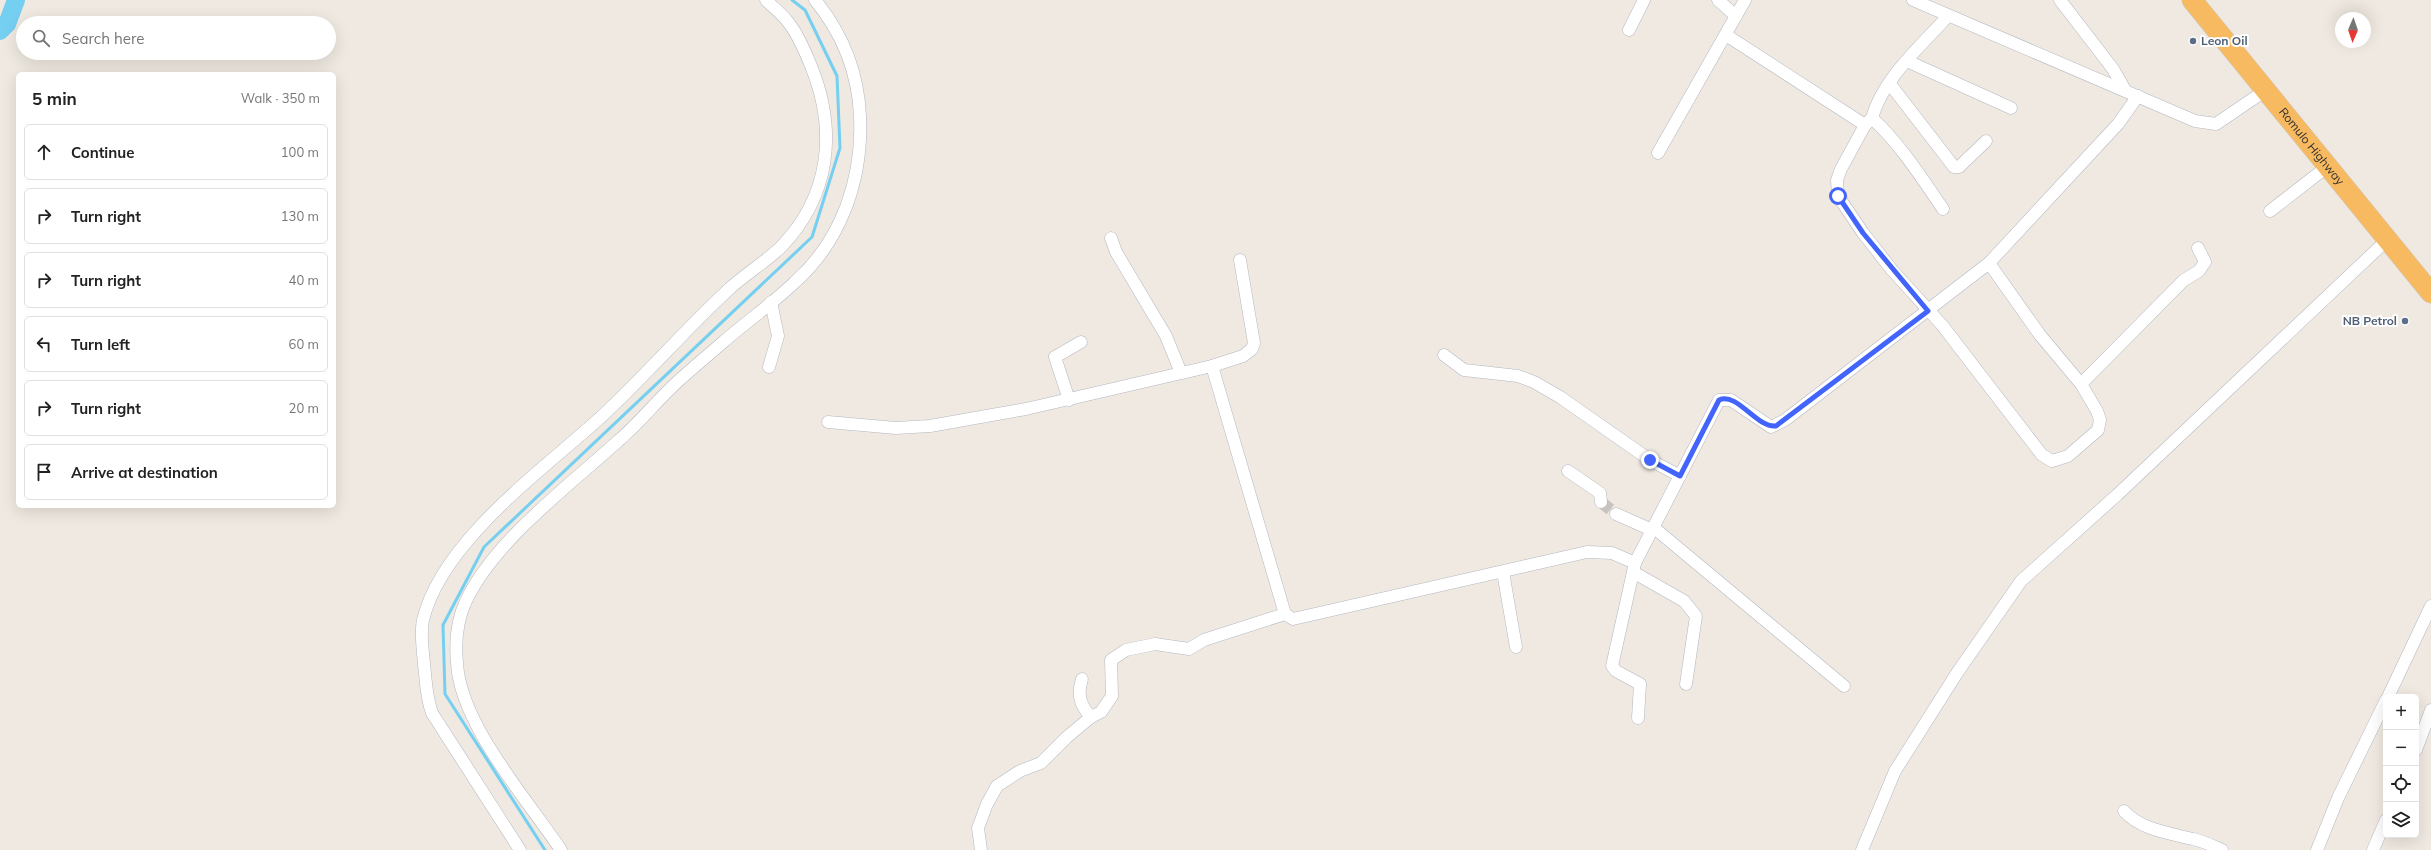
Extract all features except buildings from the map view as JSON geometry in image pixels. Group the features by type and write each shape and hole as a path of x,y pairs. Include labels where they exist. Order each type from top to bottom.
{"highway":[{"name":"Romulo Highway","path":"2192,0 2387,240 2428,283"}],"street":[{"path":"520,850 432,712 426,689 423,621 436,590 451,563 482,525 546,464 601,416 729,289 780,247 803,218 822,178 828,133 825,109 819,85 805,50 789,23 766,0"},
{"path":"561,850 486,742 462,697 458,681 457,631 464,605 479,578 517,532 620,440 676,384 796,281 831,239 854,186 860,159 859,94 849,58 832,21 815,0"},
{"path":"1628,30 1644,0"},
{"path":"1718,0 1736,16"},
{"path":"1658,153 1746,0"},
{"path":"1913,0 2195,121 2216,124 2266,90"},
{"path":"2060,0 2113,69 2125,90"},
{"path":"1948,16 1907,61 1877,104 1841,169 1837,180 1838,196 1871,244 1982,375 2042,455 2047,460 2052,461 2068,456 2098,430 2100,420 2097,411 2081,384 2040,336 1989,263"},
{"path":"1726,35 1868,121 1883,128 1911,163 1943,209"},
{"path":"1907,61 2011,108"},
{"path":"1890,84 1954,167 1959,167 1986,141"},
{"path":"1638,718 1640,684 1616,671 1612,666 1634,568 1652,528 1719,400 1731,400 1765,424 1776,426 1989,263 2118,124 2138,96"},
{"path":"2270,211 2328,166"},
{"path":"1111,238 1116,252 1166,336 1181,373"},
{"path":"1862,850 1895,771 1957,673 2021,581 2116,495 2387,240"},
{"path":"2081,384 2184,280 2203,268 2205,262 2198,248"},
{"path":"828,422 896,428 930,426 1069,400 1212,366 1243,356 1252,348 1254,343 1240,260"},
{"path":"769,367 778,336 771,302"},
{"path":"1069,400 1055,357 1081,342"},
{"path":"1444,355 1464,370 1518,376 1534,382 1560,397 1650,460 1680,476"},
{"path":"1212,366 1285,614 1293,619 1587,552 1612,553 1684,601 1696,616 1686,684"},
{"path":"1568,471 1600,493 1601,502"},
{"path":"1616,514 1652,528 1844,686"},
{"path":"1503,572 1516,647"},
{"path":"2389,694 2431,606"},
{"path":"981,850 978,828 987,804 997,786 1020,771 1041,763 1091,717 1101,712 1112,696 1111,660 1126,650 1155,644 1189,649 1204,640 1285,614"},
{"path":"1082,679 1080,699 1082,707 1091,717"},
{"path":"2317,850 2338,798 2383,706"},
{"path":"2419,742 2431,710"},
{"path":"2124,811 2131,820 2148,827 2195,839 2222,850"},
{"path":"2373,850 2383,827"}],"waterway":[{"path":"0,31 7,24 16,0"},
{"path":"545,850 445,694 443,625 484,547 812,237 840,148 837,76 805,10 792,0"}],"tunnel":[{"path":"1601,502 1616,514"}],"place":[{"name":"Leon Oil","path":"2193,41"},
{"name":"NB Petrol","path":"2405,321"}],"route":[{"path":"1650,460 1680,476 1719,400 1722,399 1726,398 1731,400 1765,424 1776,426 1786,420 1806,403 1928,311 1892,270 1863,233 1838,196"}]}
